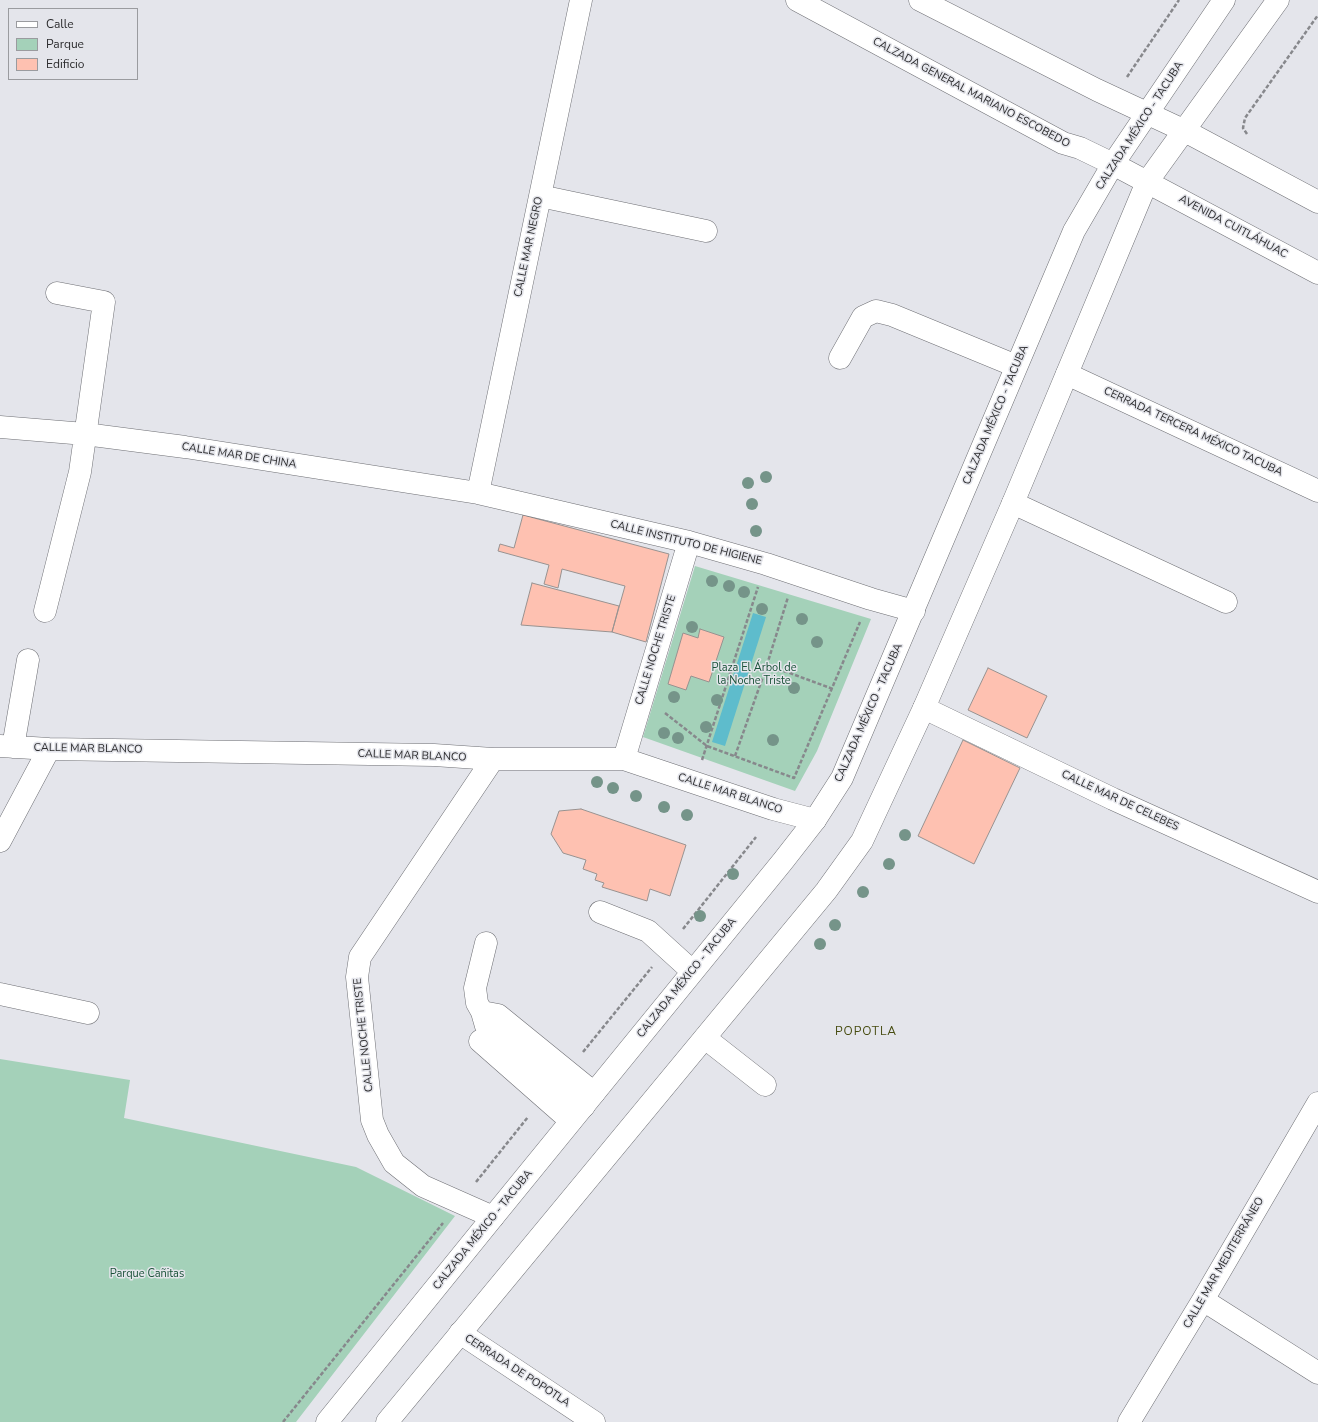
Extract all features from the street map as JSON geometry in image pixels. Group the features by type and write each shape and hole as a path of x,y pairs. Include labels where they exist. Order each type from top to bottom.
{"street":[{"name":"CALLE MAR NEGRO","path":"478,493 581,0"},
{"name":"CALZADA GENERAL MARIANO ESCOBEDO","path":"797,0 1063,143 1080,148 1147,182"},
{"path":"920,0 1113,97 1185,131 1318,202"},
{"name":"CALZADA MÉXICO - TACUBA","path":"328,1422 815,820 842,778 1074,231 1113,164 1224,0"},
{"path":"387,1422 826,891 862,841 924,708 1013,503 1147,182 1278,0"},
{"name":"AVENIDA CUITLÁHUAC","path":"1147,182 1318,273"},
{"path":"540,196 706,231"},
{"path":"45,611 80,472 104,302 57,293"},
{"path":"840,358 863,317 876,312 892,315 1016,366"},
{"name":"CERRADA TERCERA MÉXICO TACUBA","path":"1067,374 1318,490"},
{"name":"CALLE MAR DE CHINA","path":"0,427 85,434 184,447 478,493"},
{"name":"CALLE INSTITUTO DE HIGIENE","path":"478,493 689,542 766,564 871,599 914,611"},
{"path":"1013,503 1226,602"},
{"name":"CALLE NOCHE TRISTE","path":"624,759 689,542"},
{"path":"7,746 28,660"},
{"name":"CALLE MAR DE CELEBES","path":"924,708 1120,802 1318,892"},
{"name":"CALLE MAR BLANCO","path":"7,746 49,749 426,755 494,758 624,759 772,809 815,820"},
{"path":"0,841 49,749"},
{"name":"CALLE NOCHE TRISTE","path":"493,1217 424,1186 394,1163 378,1135 372,1120 357,977 360,957 494,758"},
{"path":"600,912 648,931 668,947 692,971"},
{"path":"486,943 475,988 483,1026 544,1098 583,1107"},
{"path":"0,994 88,1013"},
{"path":"483,1026 498,1015 567,1071 583,1107"},
{"path":"483,1026 583,1107"},
{"path":"705,1038 765,1085"},
{"name":"CALLE MAR MEDITERRÁNEO","path":"1129,1422 1203,1300 1318,1103"},
{"path":"1203,1300 1318,1373"},
{"name":"CERRADA DE POPOTLA","path":"460,1333 594,1422"}],"path":[{"path":"1113,97 1179,0"},
{"path":"1251,140 1243,128 1245,118 1318,15"},
{"path":"694,783 766,564"},
{"path":"735,756 766,668 788,596"},
{"path":"663,712 707,746 794,778 871,599"},
{"path":"766,668 788,672 833,689"},
{"path":"567,1071 756,837"},
{"path":"283,1422 544,1098"}],"green space":[{"name":"Plaza El Árbol de la Noche Triste","path":"695,566 871,619 817,751 795,791 643,737"},
{"name":"Parque Cañitas","path":"0,1059 130,1080 124,1118 356,1167 455,1216 296,1422 0,1422"}],"water":[{"path":"753,613 766,617 725,746 712,742"}],"building":[{"path":"523,515 669,554 646,642 612,632 625,586 562,569 558,588 544,584 549,565 498,551 500,544 514,548"},
{"path":"532,583 619,606 612,632 521,625"},
{"path":"700,629 724,637 709,682 691,676 686,690 668,684 683,633 698,638"},
{"path":"988,668 1047,696 1027,738 968,710"},
{"path":"963,740 1020,768 974,864 918,836"},
{"path":"581,809 686,845 670,896 650,889 647,901 602,887 604,883 595,880 597,874 583,869 586,860 563,853 551,834 559,811"}],"district":[{"name":"POPOTLA","path":"866,1032"}]}
